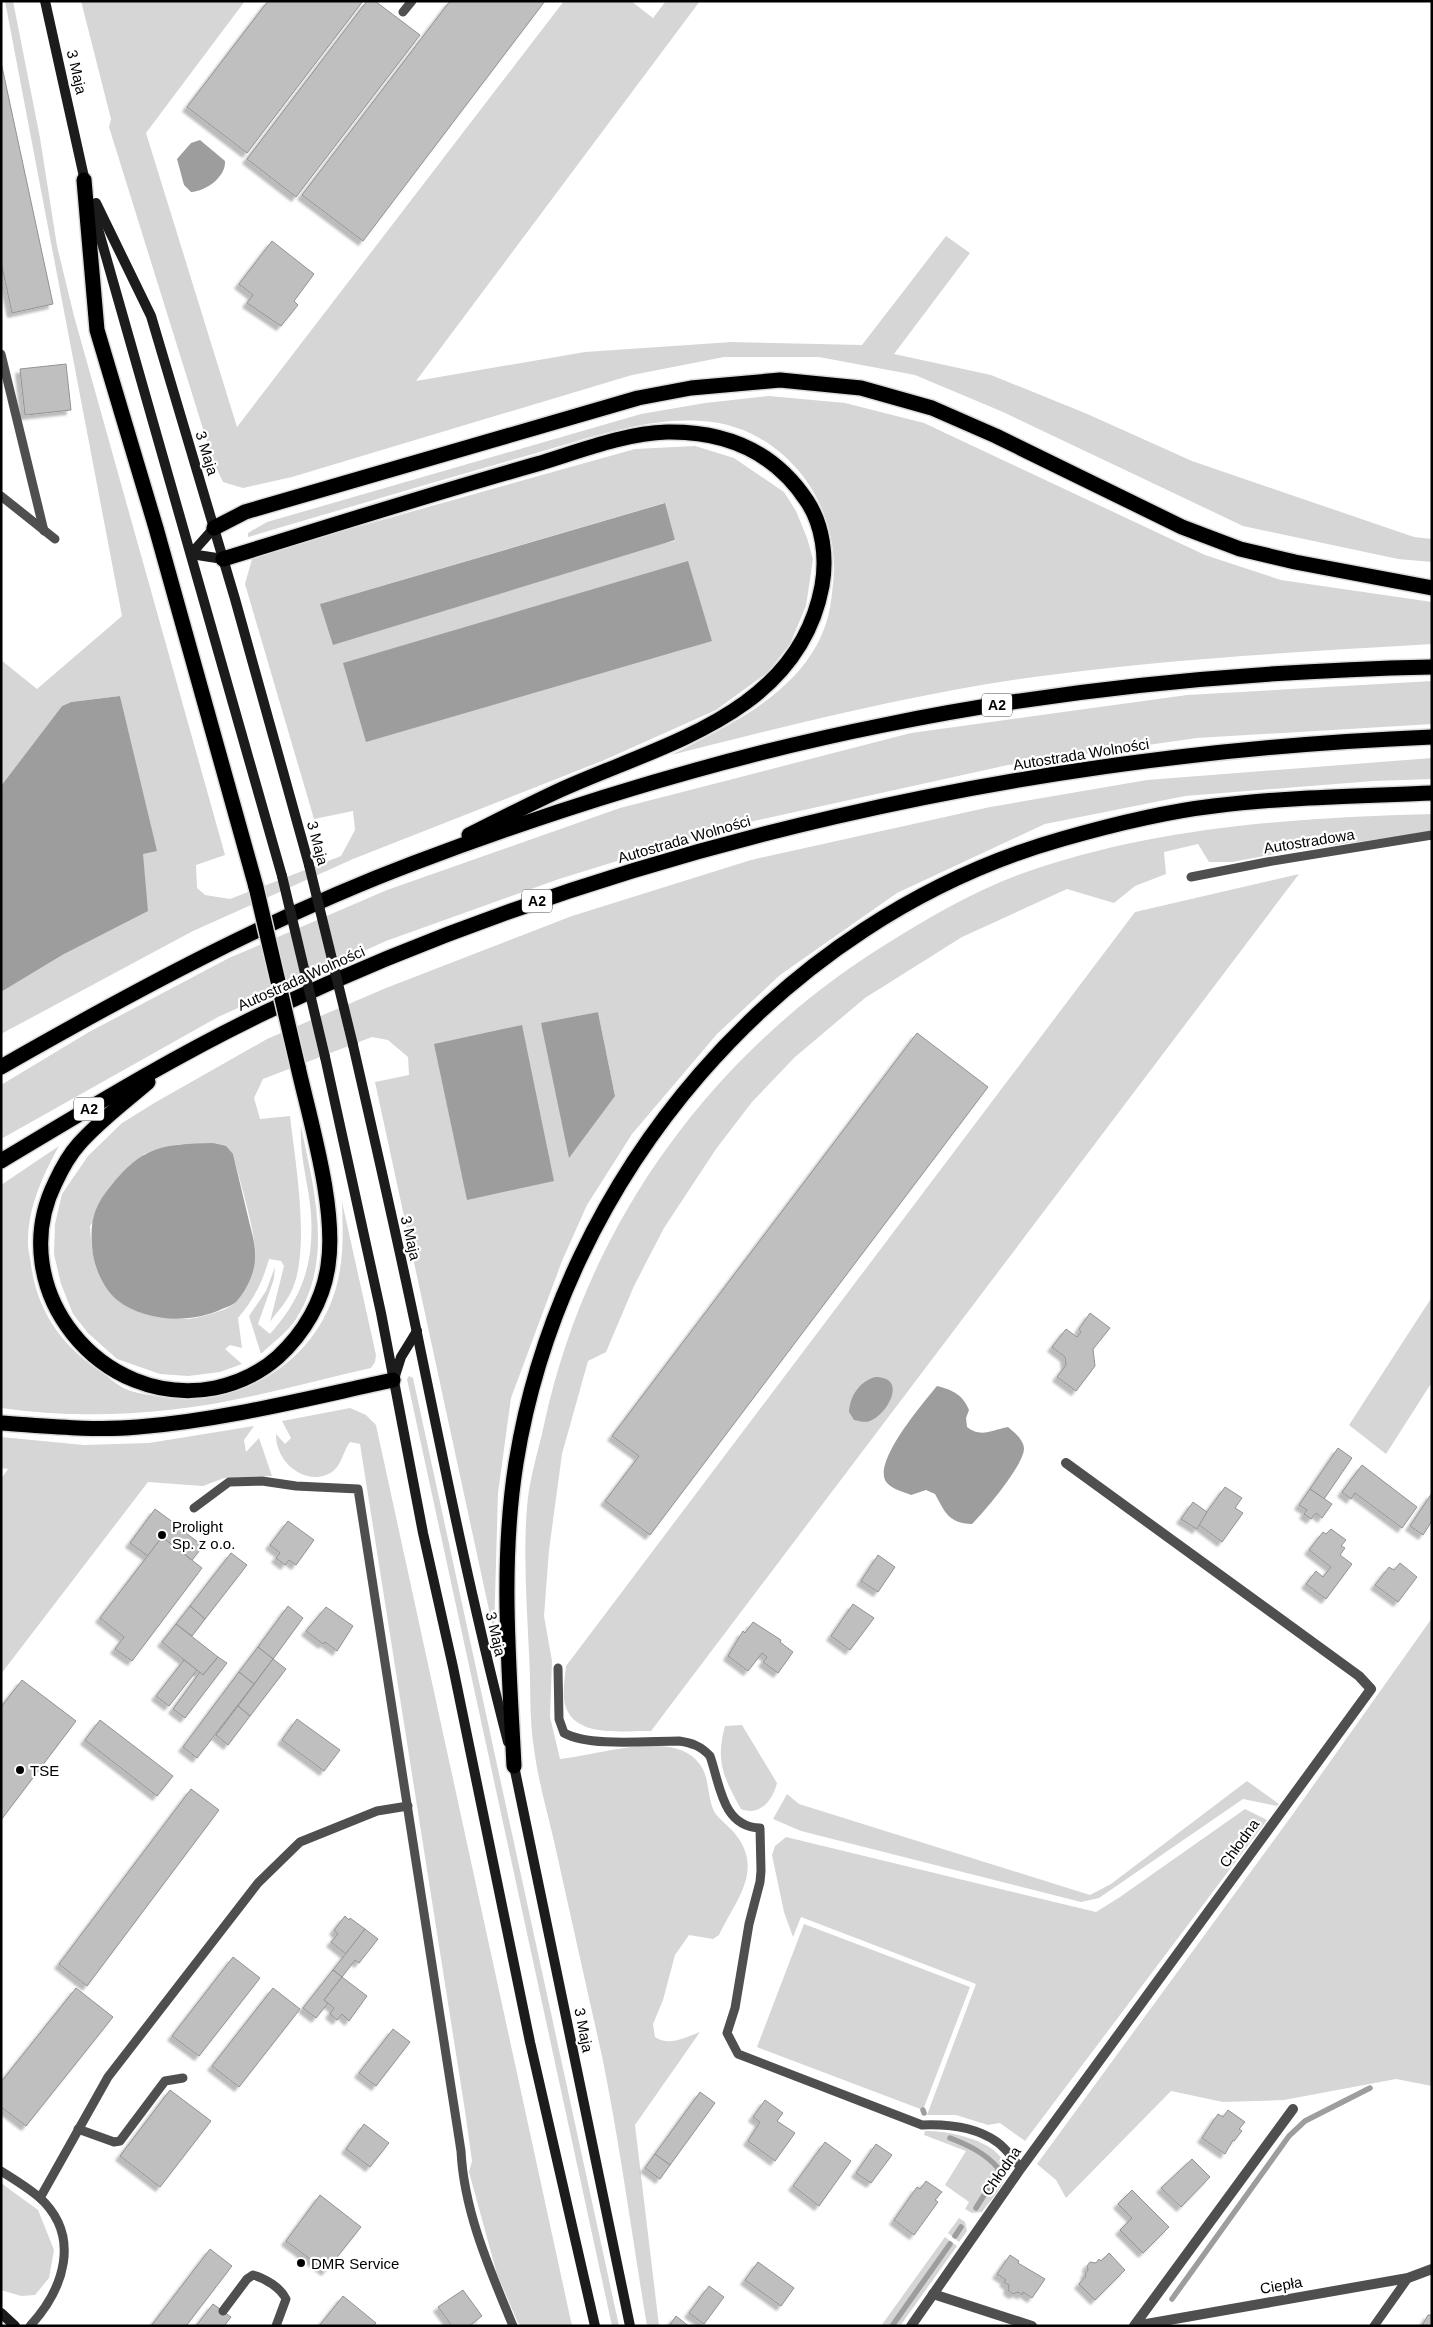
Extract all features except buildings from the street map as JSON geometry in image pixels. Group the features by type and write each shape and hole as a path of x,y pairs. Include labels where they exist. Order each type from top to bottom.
{"highway":[{"path":"84,180 97,330 164,556 256,887 322,1176 330,1230 328,1268 321,1295 308,1322 288,1348 261,1371 228,1385 202,1390 178,1391 144,1385 125,1377 88,1352 70,1331 56,1310 47,1285 41,1244 41,1228 50,1193 78,1144 178,1056"},
{"path":"214,528 245,512 592,410 691,388 780,380 862,388 932,408 996,436 1182,527 1240,549 1304,564 1432,588"},
{"path":"223,559 466,484 631,437 666,432 693,433 723,438 751,449 776,464 798,488 812,509 824,554 824,576 819,604 810,629 790,662 762,690 739,709 648,755 559,790 412,864"},
{"name":"A2","path":"1,1067 91,1016 283,919 412,864 572,808 694,771 774,750 893,723 1091,691 1204,679 1335,669 1432,667"},
{"name":"Autostrada Wolności","path":"1,1161 178,1056 266,1012 391,957 538,900 721,845 916,799 1141,760 1366,740 1432,737"},
{"path":"514,1766 506,1556 516,1462 532,1386 557,1312 587,1241 624,1175 655,1130 687,1088 718,1053 768,1004 818,962 849,940 931,891 1021,852 1059,839 1139,819 1212,806 1325,797 1432,793"},
{"path":"1,1423 100,1429 138,1427 243,1412 393,1380"}],"main road":[{"name":"3 Maja","path":"45,1 84,180 282,876 325,1057 381,1314 423,1533 453,1667 530,2042 595,2326"},
{"name":"3 Maja","path":"84,180 151,316 223,559 309,865 353,1045 417,1331 445,1474 481,1636 514,1766 630,2326"},
{"path":"190,554 214,528"},
{"path":"190,554 223,559"},
{"path":"393,1380 401,1357 417,1331"},
{"path":"1,2312 15,2326"}],"street":[{"name":"Chłodna","path":"911,2326 1021,2168 1371,1689 1359,1676 1066,1463"},
{"name":"Ciepła","path":"1134,2326 1293,2110"},
{"name":"Ciepła","path":"1134,2326 1408,2278 1432,2269"},
{"path":"933,2294 1032,2326"}],"lane":[{"path":"403,12 412,1"},
{"path":"1,354 44,531"},
{"path":"1,496 55,540"},
{"name":"Autostradowa","path":"1191,877 1267,862 1432,835"},
{"path":"194,1508 229,1482 262,1481 296,1486 358,1489 461,2151 462,2172 474,2223 514,2326"},
{"path":"558,1668 559,1719 564,1733 572,1738 591,1741 679,1741 692,1743 704,1749 710,1756 726,1807 734,1818 752,1828 760,1828 761,1877 749,1924 735,2008 727,2033 738,2054 922,2125 948,2124 998,2142 1021,2168"},
{"path":"40,2198 108,2076 258,1883 300,1842 377,1811 408,1806"},
{"path":"78,2129 114,2142 120,2141 165,2082 183,2078"},
{"path":"1,2171 40,2198 57,2220 63,2243 64,2267 58,2285 44,2311 30,2326"},
{"path":"223,2311 247,2279 253,2275 268,2282 283,2294 286,2299 276,2326"},
{"path":"1374,2326 1408,2278"}],"shaded area":[{"path":"5,1 13,1 40,138 57,246 74,316 225,855 196,865 197,888 205,895 230,899 341,856 355,830 353,811 314,819 245,584 252,559 264,553 635,449 695,446 734,458 784,492 796,511 813,559 806,606 790,644 768,672 716,710 602,761 353,859 193,931 1,1034 1,992 64,954 143,853 156,851 120,696 71,702 62,706 1,786 1,660 37,689 122,616","holes":["664,503 675,541 320,604"]},
{"path":"81,1 245,1 146,133 237,427 564,1 631,1 653,18 666,1 700,1 416,381 585,352 732,342 862,345 946,236 970,253 894,354 991,375 1085,413 1192,461 1414,537 1432,539 1432,562 1398,559 1243,526 1003,412 915,375 819,357 724,357 632,375 292,477 243,488 223,482 213,461 109,127 111,119"},
{"path":"200,140 225,161 224,167 219,178 209,186 191,192 184,185 177,159 191,143"},
{"path":"769,396 845,403 924,423 1205,555 1281,580 1432,602 1432,644 1282,653 1133,665 1034,677 897,701 671,755 744,716 788,682 806,662 820,639 829,613 833,584 833,554 828,525 817,499 802,474 782,454 758,437 732,426 702,421 659,422 616,430 248,537 248,533 267,522 641,414 705,403"},
{"path":"665,503 675,540 333,645 320,604"},
{"path":"688,561 712,641 366,742 343,663"},
{"path":"1432,681 1432,724 1197,738 1008,765 727,827 559,879 386,941 218,1017 1,1139 1,1085 89,1032 229,958 387,890 620,808 911,733 1187,695"},
{"path":"120,696 157,851 143,854 148,911 64,954 1,992 1,786 62,706 71,702"},
{"path":"1432,758 1432,779 1373,781 1185,796 1045,824 897,893 780,975 717,1034 632,1134 587,1205 562,1261 511,1398 498,1493 494,1633 375,1082 409,1075 408,1057 388,1040 372,1037 263,1079 254,1098 260,1119 290,1116 300,1207 300,1256 297,1277 290,1294 270,1322 284,1266 281,1261 269,1259 257,1290 238,1318 242,1348 230,1345 225,1349 242,1364 220,1372 188,1376 160,1374 117,1359 88,1333 73,1314 61,1284 54,1254 55,1224 62,1194 88,1156 122,1123 267,1039 386,988 572,916 751,860 990,807 1147,780","holes":["598,1012 615,1096 541,1024","180,1144 233,1154 251,1222 255,1249 255,1258 235,1303 211,1314 185,1319 149,1313 130,1307 116,1299 103,1283 99,1274 93,1256 90,1226 144,1154"]},
{"path":"1432,814 1432,832 1291,851 1232,862 1209,862 1198,844 1164,852 1166,874 1135,886 1114,903 1067,889 962,937 865,998 795,1057 752,1102 716,1149 664,1228 634,1286 606,1352 588,1361 562,1454 549,1550 544,1616 552,1661 550,1717 560,1759 635,1747 655,1746 674,1748 689,1754 704,1771 715,1813 736,1835 744,1848 747,1861 744,1886 719,1935 713,1939 689,1935 675,1955 663,2000 653,2024 655,2037 666,2041 678,2040 700,2032 635,2125 659,2326 647,2326 602,2056 540,1784 532,1737 525,1562 527,1507 530,1487 564,1351 591,1280 626,1212 666,1149 714,1090 766,1035 825,986 888,943 968,897 1018,875 1068,859 1170,836 1274,822"},
{"path":"1299,874 651,1731 615,1731 589,1728 570,1716 564,1701 566,1666 1135,912"},
{"path":"598,1012 615,1096 569,1158 541,1023"},
{"path":"522,1025 554,1181 467,1200 434,1044"},
{"path":"301,1126 318,1224 318,1249 315,1273 308,1296 293,1324 261,1354 249,1316 266,1291 275,1267 274,1279 258,1324 270,1334 291,1307 308,1264 311,1214 301,1148"},
{"path":"213,1143 226,1146 233,1154 253,1237 255,1264 252,1276 236,1302 210,1314 183,1319 168,1318 141,1313 128,1307 117,1300 107,1289 94,1261 92,1229 94,1215 100,1201 122,1173 143,1155 167,1147"},
{"path":"59,1146 42,1179 31,1214 28,1245 34,1283 46,1314 65,1341 89,1364 117,1384 133,1392 155,1396 184,1399 213,1397 241,1389 266,1377 290,1361 309,1340 325,1316 336,1288 342,1256 342,1202 376,1355 375,1362 371,1368 245,1398 169,1410 85,1414 43,1413 1,1408 1,1185"},
{"path":"1432,1297 1432,1382 1386,1454 1349,1425"},
{"path":"409,1376 413,1378 619,2326 612,2326 407,1379"},
{"path":"875,1377 885,1379 891,1383 893,1389 892,1397 883,1412 870,1421 854,1420 849,1412 853,1395 864,1382"},
{"path":"937,1386 953,1391 964,1400 969,1410 966,1418 967,1427 982,1433 1008,1427 1018,1436 1024,1446 1022,1457 1011,1477 972,1524 952,1519 935,1494 926,1490 911,1495 892,1487 887,1483 884,1474 886,1462 901,1433"},
{"path":"350,1408 366,1415 376,1425 572,2326 522,2326 518,2323 497,2274 469,2172 472,2161 465,2111 360,1444 350,1442 340,1462 332,1472 313,1477 303,1475 294,1470 287,1463 277,1445 276,1434 285,1444 291,1438 282,1421"},
{"path":"254,1426 244,1440 246,1452 259,1438 272,1476 224,1478 203,1486 148,1482 1,1674 1,1479 8,1469 1,1468 1,1437 84,1445 149,1443"},
{"path":"1432,1618 1432,2086 1396,2079 1284,2100 1223,2102 1171,2091 1066,2198 1056,2180 1037,2164 1293,1814"},
{"path":"742,1725 777,1783 765,1805 754,1811 741,1809 726,1779 721,1760 725,1726"},
{"path":"1247,1781 1279,1804 1277,1806 1243,1799 1099,1898 1081,1902 801,1831 773,1819 787,1794 799,1804 1090,1895 1111,1884"},
{"path":"1245,1809 1267,1820 1025,2141 1000,2123 988,2125 956,2115 927,2115 976,1984 801,1917 793,1937 784,1912 772,1855 775,1846 786,1837 1096,1912"},
{"path":"804,1924 970,1987 923,2110 757,2047"},
{"path":"925,2131 963,2136 989,2147 999,2155 1005,2165 1004,2181 982,2212 972,2213 965,2209 969,2202 945,2185 966,2151 924,2135"},
{"path":"1,2183 38,2210 54,2250 49,2278 35,2295 21,2296 1,2290"},
{"path":"959,2218 965,2222 967,2231 959,2242 948,2233"},
{"path":"945,2237 957,2246 900,2326 881,2326"}],"waterway":[{"path":"1172,2299 1289,2136 1305,2121 1370,2088"},
{"path":"950,2138 976,2150 998,2168 998,2173 976,2208"},
{"path":"955,2236 961,2227"},
{"path":"892,2326 950,2244"}],"place":[{"name":"Prolight Sp. z o.o.","path":"162,1535"},
{"name":"TSE","path":"20,1770"},
{"name":"DMR Service","path":"301,2263"}]}
